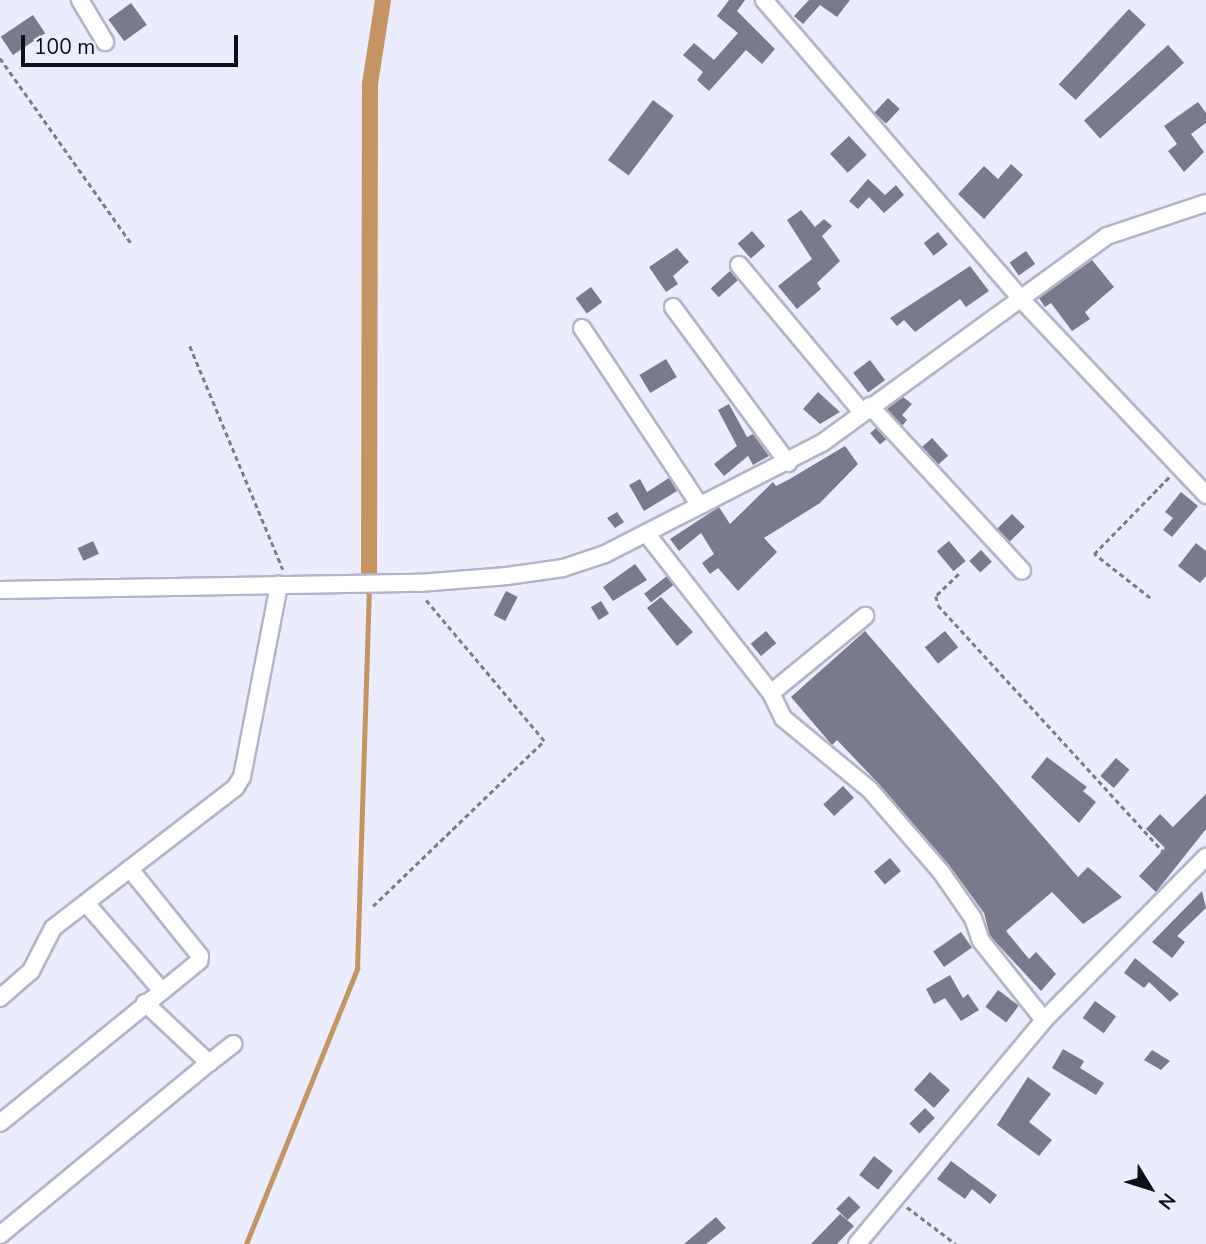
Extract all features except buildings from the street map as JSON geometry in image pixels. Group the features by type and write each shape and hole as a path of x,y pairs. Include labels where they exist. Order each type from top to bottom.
{"street":[{"path":"80,0 105,42"},
{"path":"764,0 1020,298 1206,495"},
{"path":"0,590 419,583 563,568 605,554 699,504 788,463 1107,236 1206,203"},
{"path":"739,265 866,409 1022,571"},
{"path":"673,307 788,463"},
{"path":"582,328 699,504"},
{"path":"646,533 771,693 791,728 870,790 941,872 973,918 981,941 1044,1020"},
{"path":"0,998 31,971 53,928 235,788 242,777 285,585"},
{"path":"771,693 865,616"},
{"path":"857,1244 1044,1020 1206,857"},
{"path":"0,1123 200,956 130,869"},
{"path":"86,902 161,990"},
{"path":"145,1003 209,1063"},
{"path":"9,1244 0,1235 233,1044"}],"path":[{"path":"0,58 131,243"},
{"path":"190,346 285,585"},
{"path":"1150,597 1094,554 1179,466"},
{"path":"959,574 936,596 938,605 1186,877"},
{"path":"373,906 544,741 430,606 419,583"},
{"path":"896,1199 956,1244"}],"waterway":[{"path":"369,584 370,84 383,0"},
{"path":"246,1244 357,969 369,588"}]}
